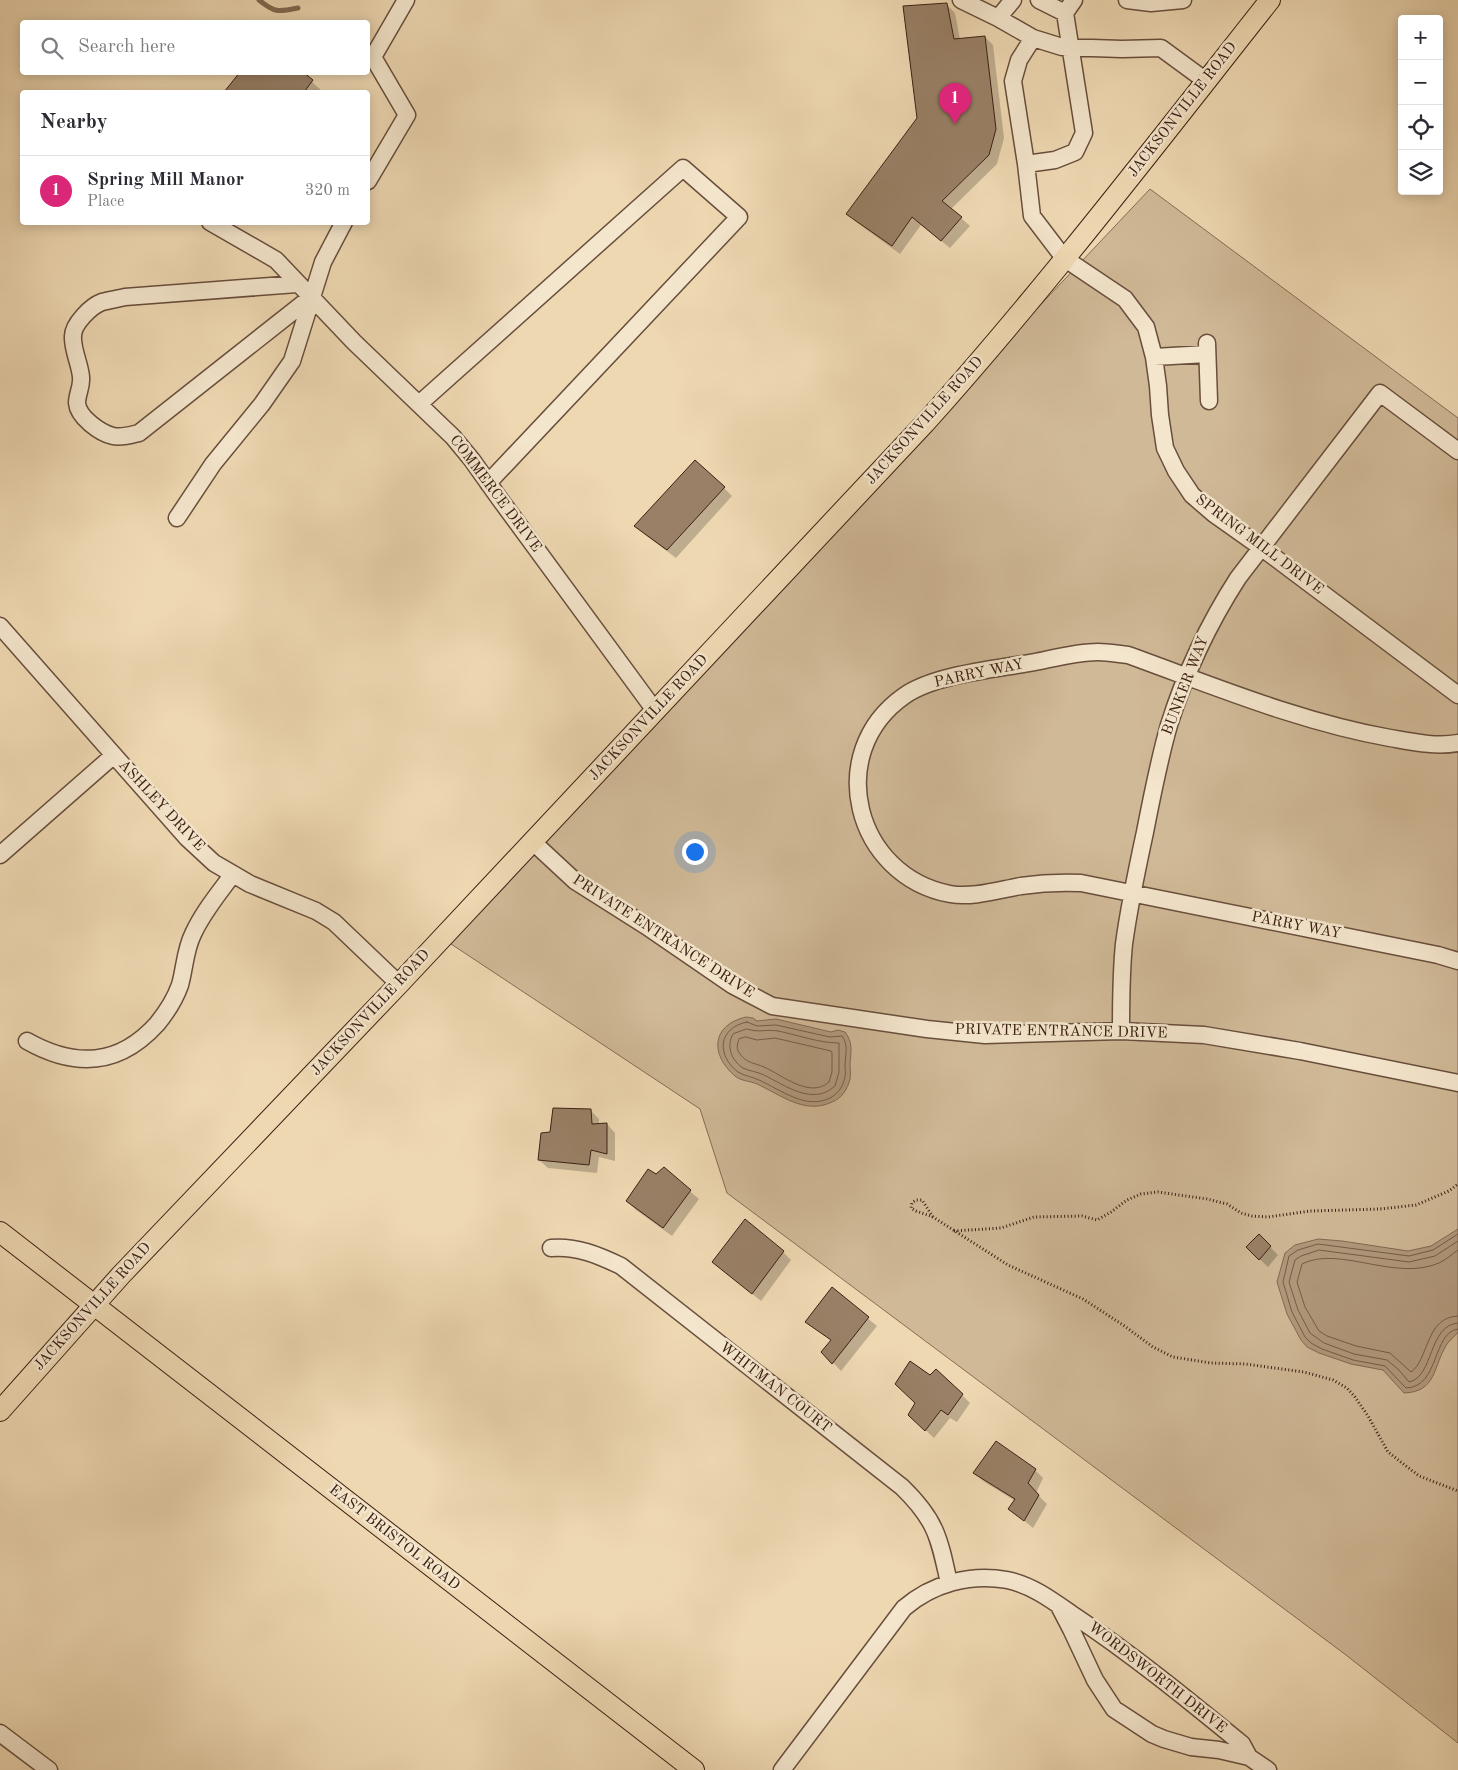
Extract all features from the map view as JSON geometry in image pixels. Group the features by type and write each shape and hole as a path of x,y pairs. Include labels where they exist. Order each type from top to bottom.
{"main road":[{"name":"JACKSONVILLE ROAD","path":"0,1411 121,1275 656,712 925,423 977,365 1270,0"},
{"name":"EAST BRISTOL ROAD","path":"0,1232 694,1770"}],"street":[{"path":"370,178 408,115 373,57 406,0"},
{"path":"961,0 1033,38 1062,47 1161,48 1206,81"},
{"path":"998,18 1013,0"},
{"path":"1026,164 1054,160 1075,152 1084,134 1071,48 1069,6 1039,0"},
{"path":"1127,0 1151,3 1184,0"},
{"name":"SPRING MILL DRIVE","path":"1033,38 1019,60 1013,81 1032,216 1064,258 1125,299 1146,327 1154,357 1164,448 1176,471 1192,495 1214,514 1458,695"},
{"path":"419,404 683,168 739,217 488,483"},
{"name":"COMMERCE DRIVE","path":"215,225 276,260 310,298 354,342 453,437 656,712"},
{"path":"177,518 213,464 262,404 292,362 310,298 323,262 342,225"},
{"path":"297,284 125,298 101,303 84,315 74,328 73,337 82,377 82,387 78,395 77,405 80,413 98,430 112,436 127,436 139,433 310,298"},
{"path":"1154,357 1207,349 1209,401"},
{"name":"BUNKER WAY","path":"1121,1031 1123,963 1132,894 1159,764 1170,724 1209,625 1238,578 1380,393 1458,451"},
{"name":"ASHLEY DRIVE","path":"0,626 186,838 214,863 250,884 316,911 334,922 399,984"},
{"name":"PARRY WAY","path":"1458,743 1444,746 1420,743 1372,735 1310,720 1128,655 1098,652 967,674 934,682 905,695 889,708 876,724 865,744 858,764 857,782 865,826 873,842 886,859 901,873 926,888 951,894 977,894 1054,882 1081,883 1438,955 1458,961"},
{"path":"0,855 114,755"},
{"name":"PRIVATE ENTRANCE DRIVE","path":"533,842 575,881 646,926 732,985 772,1006 926,1029 985,1035 1121,1031 1204,1035 1253,1042 1458,1082"},
{"path":"27,1041 39,1048 76,1059 92,1059 131,1047 145,1037 173,1000 180,984 186,948 201,918 233,874"},
{"name":"WHITMAN COURT","path":"551,1248 565,1247 586,1250 621,1266 902,1487 924,1511 934,1526 949,1583"},
{"name":"WORDSWORTH DRIVE","path":"782,1770 904,1608 922,1595 949,1583 976,1579 1006,1580 1030,1587 1058,1604 1129,1654 1230,1734 1242,1744 1249,1757"},
{"name":"WORDSWORTH DRIVE","path":"1058,1604 1094,1680 1114,1708 1152,1734 1164,1739 1249,1757 1268,1770"},
{"path":"0,1733 49,1770"}],"path":[{"path":"952,1231 1001,1228 1034,1217 1082,1216 1097,1220 1126,1200 1140,1194 1158,1192 1207,1199 1228,1204 1242,1213 1252,1216 1268,1217 1310,1211 1380,1210 1416,1205 1449,1191 1458,1184"},
{"path":"933,1218 922,1200 912,1202 911,1208 916,1211 933,1218 1008,1265 1083,1299 1153,1347 1173,1357 1212,1363 1245,1364 1304,1372 1333,1380 1347,1388 1355,1396 1388,1452 1419,1476 1458,1492"}],"shaded area":[{"path":"1150,189 1458,418 1458,1743 1346,1655 727,1193 700,1109 442,938"}],"water":[{"path":"746,1017 757,1021 776,1019 831,1032 838,1030 845,1032 851,1047 849,1083 844,1093 836,1100 822,1105 803,1105 735,1076 721,1059 718,1042 726,1027 734,1021"},
{"path":"1458,1229 1458,1332 1442,1352 1433,1376 1423,1388 1415,1392 1404,1393 1383,1370 1351,1364 1319,1353 1307,1347 1301,1340 1287,1314 1277,1282 1285,1253 1295,1245 1318,1239 1408,1251 1431,1246"}],"building":[{"path":"947,3 954,39 985,36 996,129 989,155 942,201 962,217 941,241 912,217 892,246 846,214 917,118 903,6"},
{"path":"238,75 307,75 313,80 306,90 226,90"},
{"path":"695,460 725,487 667,550 634,526"},
{"path":"553,1108 591,1109 592,1124 607,1123 607,1154 591,1150 589,1165 538,1160 541,1133 550,1132"},
{"path":"664,1167 691,1190 663,1228 626,1201 648,1169 656,1174"},
{"path":"745,1219 784,1251 752,1294 712,1262"},
{"path":"1259,1234 1271,1246 1259,1260 1246,1247"},
{"path":"832,1287 869,1317 832,1364 821,1352 831,1340 805,1322"},
{"path":"910,1361 930,1375 936,1369 963,1394 948,1415 941,1410 925,1431 908,1415 915,1403 895,1384"},
{"path":"996,1441 1036,1469 1028,1483 1039,1495 1024,1521 1008,1509 1015,1499 973,1473"}],"waterway":[{"path":"259,0 277,10 298,8"}],"place":[{"name":"Spring Mill Manor","path":"955,124"}]}
